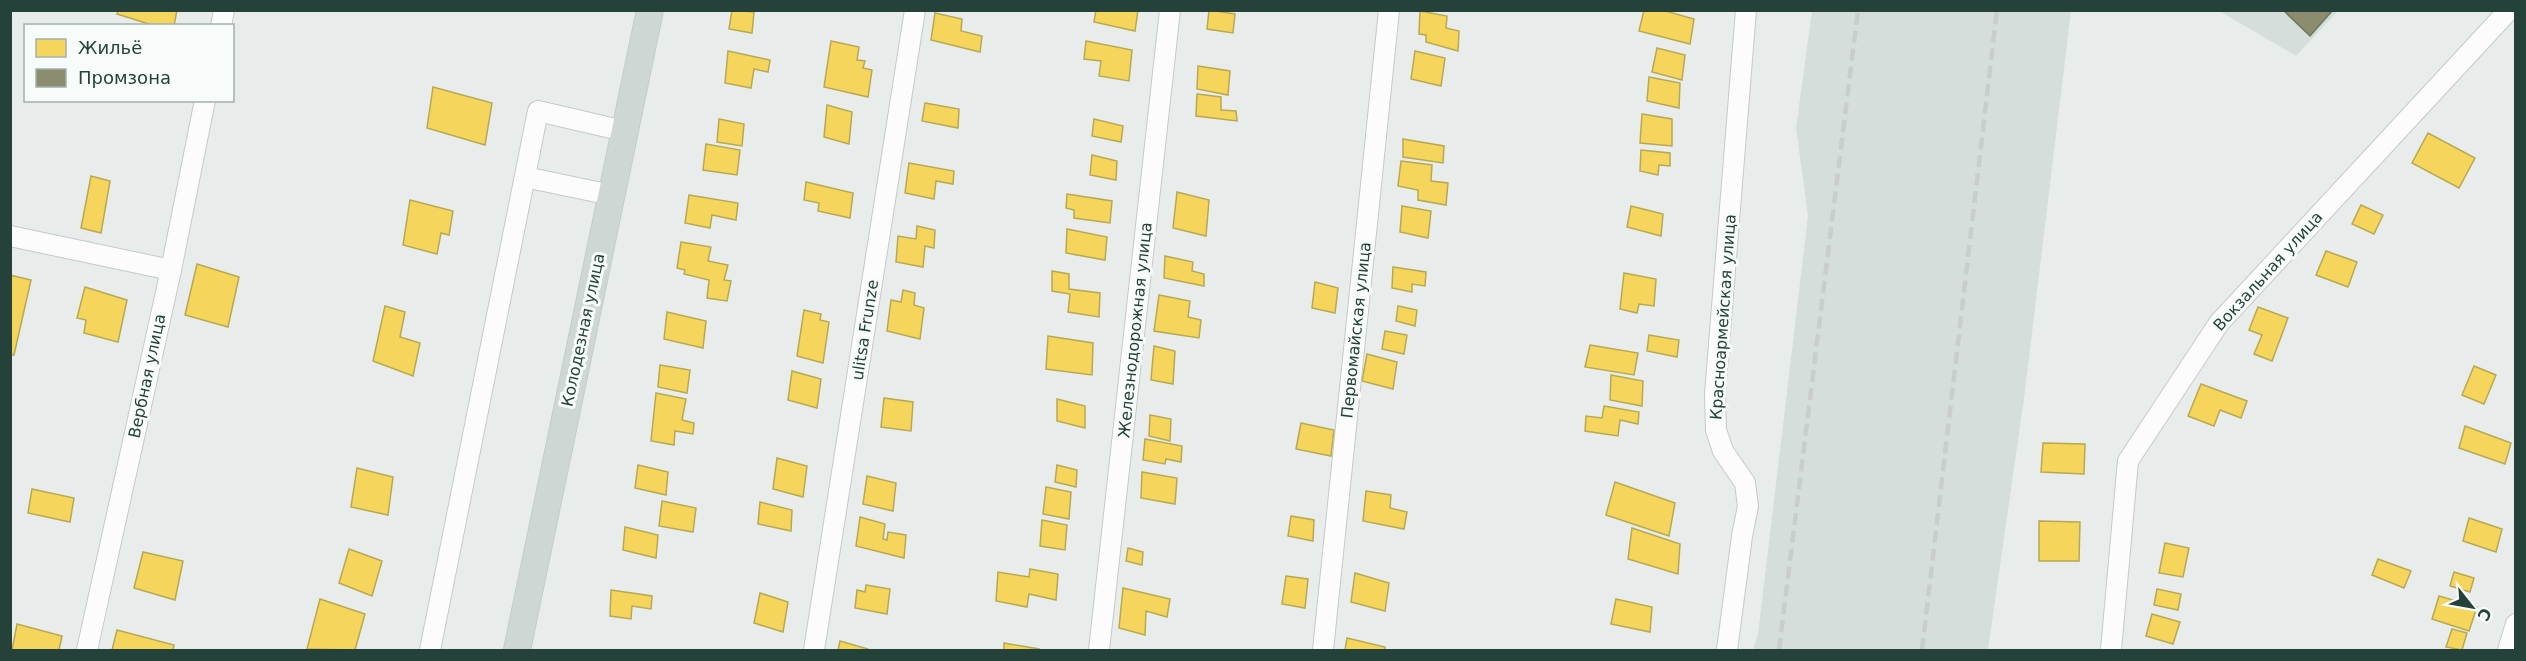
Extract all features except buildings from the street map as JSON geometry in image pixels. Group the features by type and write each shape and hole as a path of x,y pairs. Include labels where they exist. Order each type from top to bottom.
{"main road":[{"name":"Колодезная улица","path":"517,651 650,10"}],"street":[{"name":"ulitsa Frunze","path":"814,651 915,10"},
{"name":"Железнодорожная улица","path":"1099,651 1170,10"},
{"name":"Первомайская улица","path":"1323,651 1389,10"},
{"name":"Красноармейская улица","path":"1726,651 1748,506 1745,483 1724,451 1716,430 1715,394 1746,10"},
{"name":"Вокзальная улица","path":"2111,651 2128,461 2219,323 2509,10"},
{"name":"Вербная улица","path":"87,651 206,102"},
{"path":"430,651 538,111 624,131"},
{"path":"525,177 611,195"},
{"path":"10,236 171,270"},
{"path":"2508,651 2516,624"}],"shaded area":[{"path":"1812,11 2071,11 2024,399 1988,650 1753,650 1758,634 1808,216 1796,128"},
{"path":"2219,11 2338,11 2296,56"}],"railway":[{"path":"1779,650 1858,10"},
{"path":"1922,650 1997,10"}]}
